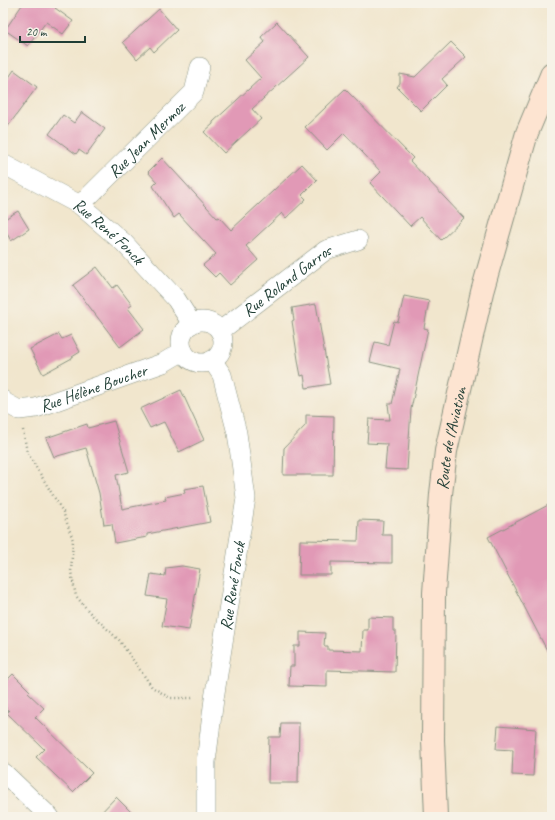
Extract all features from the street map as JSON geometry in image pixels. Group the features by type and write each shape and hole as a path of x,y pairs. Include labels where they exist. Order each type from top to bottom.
{"street":[{"name":"Rue Jean Mermoz","path":"80,205 194,92 200,67"},
{"name":"Route de l'Aviation","path":"436,817 433,740 434,593 441,494 446,451 484,285 527,133 552,73"},
{"name":"Rue René Fonck","path":"3,164 80,205 124,243 176,299 192,324"},
{"name":"Rue Roland Garros","path":"220,330 326,250 358,240"},
{"path":"202,321 212,323 220,330 223,337 222,350 218,356 212,360 204,363 196,362 189,358 183,351 181,343 182,336 186,329 192,324 202,321"},
{"name":"Rue Hélène Boucher","path":"11,405 36,408 155,366 183,351"},
{"name":"Rue René Fonck","path":"206,817 206,762 214,699 246,498 237,433 222,376 212,360"},
{"path":"6,779 50,817"}],"path":[{"path":"11,405 27,452 63,512 74,540 72,572 76,596 91,614 119,640 152,687 170,698 214,699"}],"building":[{"path":"20,3 59,3 55,8 73,21 63,34 46,22 28,46 5,30 22,5"},
{"path":"159,9 177,30 154,52 150,47 137,59 123,42"},
{"path":"277,22 309,57 252,109 261,119 224,153 204,132 261,78 245,60 265,42 261,37"},
{"path":"451,42 466,57 442,79 447,85 421,111 397,87 400,83 400,74 415,77"},
{"path":"14,70 37,87 3,133 3,86"},
{"path":"345,89 413,158 410,161 464,218 441,240 420,217 410,226 370,183 381,172 344,133 327,150 305,127"},
{"path":"82,112 105,129 86,155 79,150 76,154 49,134 63,115 74,123"},
{"path":"162,158 217,218 219,217 231,230 302,164 317,180 302,195 306,199 286,218 282,213 246,246 258,260 230,285 219,273 215,277 203,265 216,254 179,214 174,218 153,186 157,182 148,172"},
{"path":"18,211 29,229 11,241 3,226 3,220"},
{"path":"97,267 113,288 117,285 132,305 128,308 144,329 120,347 73,285"},
{"path":"404,296 429,301 424,328 428,329 411,409 407,470 385,469 387,444 367,443 369,419 390,420 388,404 392,404 400,369 370,362 375,342 388,345 394,321 398,322"},
{"path":"316,304 330,384 306,388 304,375 301,376 299,366 292,321 294,320 292,308"},
{"path":"59,334 62,339 71,335 80,352 43,374 30,349"},
{"path":"181,390 204,440 179,452 164,422 150,428 140,409"},
{"path":"306,415 334,416 333,475 283,475 284,448 306,425"},
{"path":"114,421 129,472 116,475 122,509 166,500 165,497 185,493 184,489 203,486 210,522 147,534 147,537 115,543 112,524 104,525 99,493 86,448 54,457 46,438 87,424 88,428"},
{"path":"552,503 552,660 488,537"},
{"path":"359,520 383,521 382,535 392,535 392,563 331,562 331,575 299,575 300,540 358,541"},
{"path":"182,566 200,569 189,630 162,626 167,599 147,596 151,574 165,576 166,568"},
{"path":"368,617 393,618 393,631 396,631 395,672 327,670 327,687 289,686 290,666 294,666 294,646 300,646 300,632 325,633 324,646 328,646 328,650 362,651 363,630 368,630"},
{"path":"13,674 30,691 28,693 44,708 35,717 92,773 73,792 36,757 44,749 7,713 9,711 3,705 3,684"},
{"path":"281,723 299,723 298,783 268,783 269,737 280,737"},
{"path":"498,726 536,729 533,776 512,775 513,750 496,749"},
{"path":"116,797 136,817 97,817"}]}
